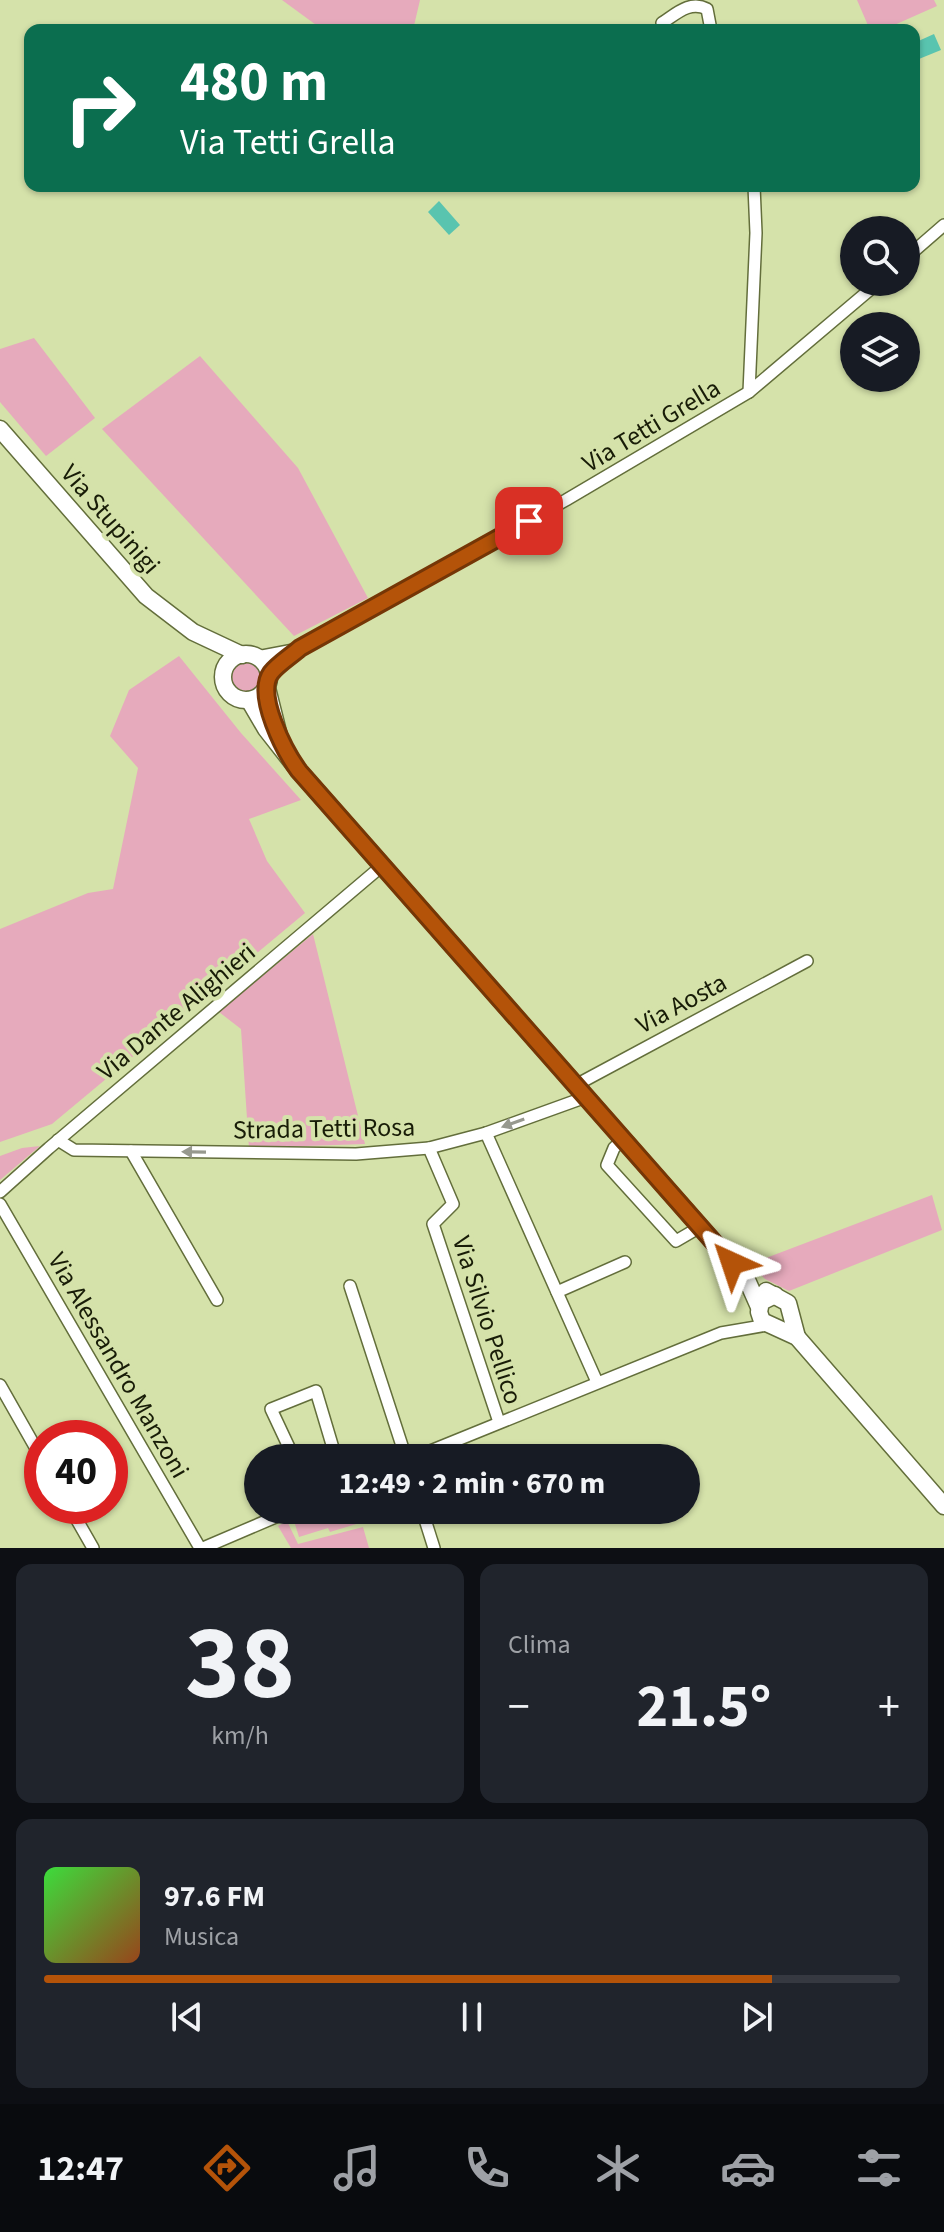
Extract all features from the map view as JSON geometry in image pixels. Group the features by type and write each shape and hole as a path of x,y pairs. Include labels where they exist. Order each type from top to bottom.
{"street":[{"path":"662,23 689,5 698,4 707,9 710,24"},
{"path":"749,392 756,233 754,192"},
{"path":"920,246 944,225"},
{"name":"Via Tetti Grella","path":"268,681 300,648 579,493 749,392 862,296"},
{"name":"Via Stupinigi","path":"0,429 146,596 193,632 217,661 228,691 241,700 249,700 287,756 747,1280 765,1318"},
{"name":"Via Stupinigi","path":"193,632 263,662 274,724 287,756"},
{"name":"Via Tetti Grella","path":"250,656 300,648"},
{"path":"223,676 229,662 250,656"},
{"path":"249,700 262,694 268,681"},
{"name":"Via Dante Alighieri","path":"0,1192 383,865"},
{"name":"Via Aosta","path":"581,1091 807,961"},
{"name":"Strada Tetti Rosa","path":"58,1140 74,1150 356,1154 429,1148 486,1133 581,1091"},
{"path":"486,1133 597,1382"},
{"path":"623,1139 614,1148 607,1165 676,1241 700,1227"},
{"name":"Via Silvio Pellico","path":"429,1148 453,1204 433,1224 499,1422"},
{"path":"131,1151 217,1300"},
{"name":"Via Alessandro Manzoni","path":"0,1204 202,1548"},
{"path":"557,1292 625,1262"},
{"name":"Via Stupinigi","path":"747,1280 775,1295"},
{"path":"350,1286 401,1444"},
{"path":"765,1318 765,1299 775,1295 784,1299 797,1337"},
{"path":"446,1444 737,1328 765,1318 786,1322 790,1313"},
{"path":"765,1318 797,1337 944,1506"},
{"path":"0,1385 24,1427"},
{"path":"287,1444 271,1409 316,1391 332,1444"},
{"path":"79,1524 93,1548"},
{"path":"202,1548 259,1524"},
{"path":"426,1524 434,1548"}],"shaded area":[{"path":"282,0 420,0 414,24 315,24"},
{"path":"857,0 934,0 937,6 896,24 867,24"},
{"path":"34,338 95,418 46,456 0,402 0,349"},
{"path":"200,356 298,468 368,598 294,636 102,429"},
{"path":"179,656 241,733 301,800 249,819 267,861 305,913 52,1124 0,1142 0,929 88,893 113,889 138,768 110,736 129,690"},
{"path":"246,661 257,666 262,677 257,688 246,693 235,688 230,677 235,666"},
{"path":"313,934 365,1144 249,1148 241,1029 219,1012"},
{"path":"40,1146 0,1180 0,1156 22,1148"},
{"path":"932,1195 942,1230 789,1291 765,1279 750,1264"},
{"path":"288,1524 298,1544 363,1527 369,1548 291,1548 278,1526"},
{"path":"295,1524 356,1524 330,1532 328,1528 299,1537"}],"water":[{"path":"934,34 941,50 920,59 920,40"},
{"path":"439,201 460,225 449,235 428,212"}],"route":[{"path":"529,521 300,648 269,675 267,688 274,724 287,756 299,771 732,1263"}]}
